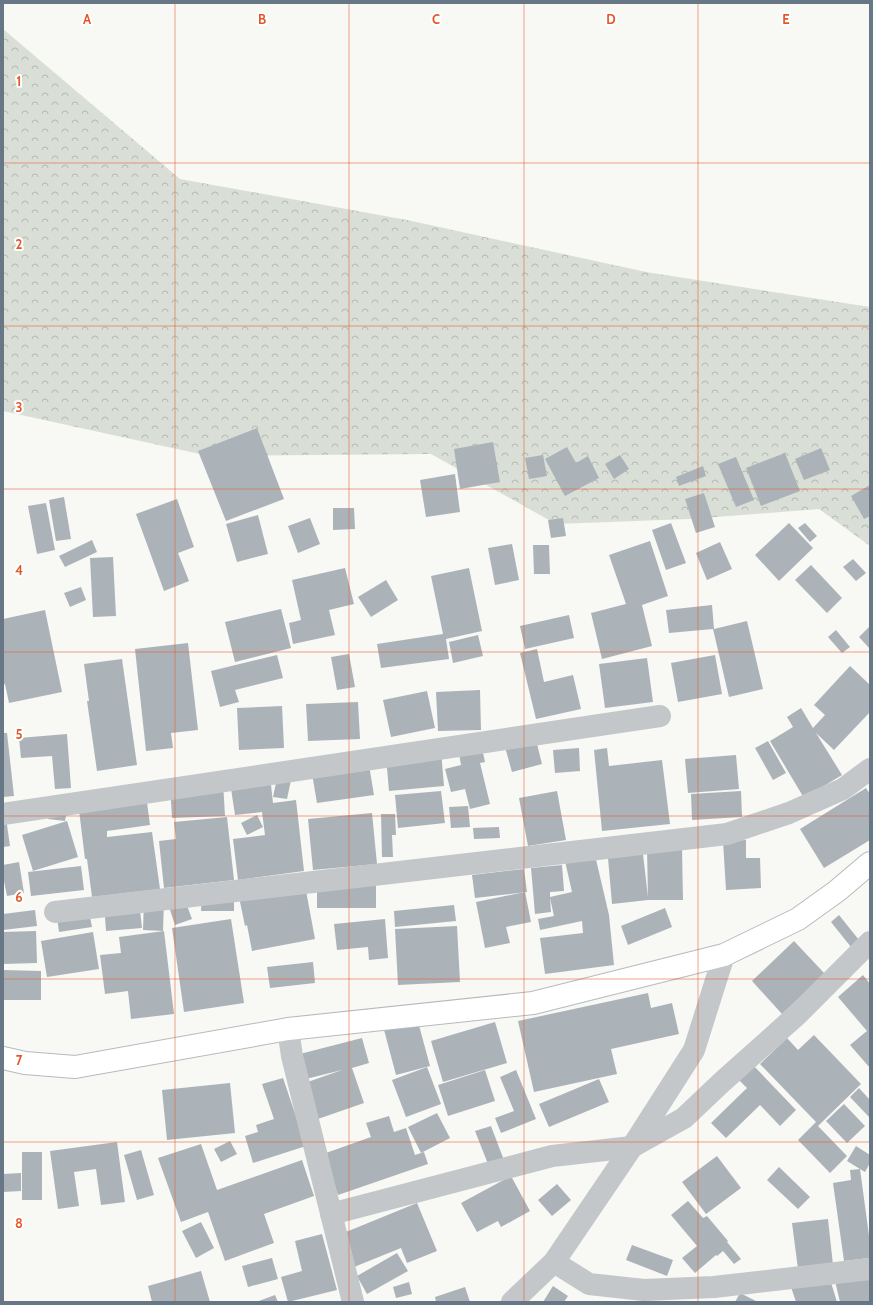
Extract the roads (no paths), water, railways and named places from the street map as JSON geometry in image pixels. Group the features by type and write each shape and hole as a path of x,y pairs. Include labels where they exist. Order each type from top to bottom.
{"main road":[{"path":"3,1058 25,1063 75,1066 288,1029 533,1003 724,955 798,919 837,891 870,863"}],"street":[{"path":"3,814 660,716"},
{"path":"55,912 727,834 789,813 843,789 870,769"},
{"path":"331,1214 552,1156 632,1147 684,1118 798,1014 870,942"},
{"path":"512,1302 554,1262 632,1147 694,1050 724,955"},
{"path":"288,1029 292,1056 353,1302"},
{"path":"554,1262 588,1284 644,1290 714,1287 870,1269"}]}
